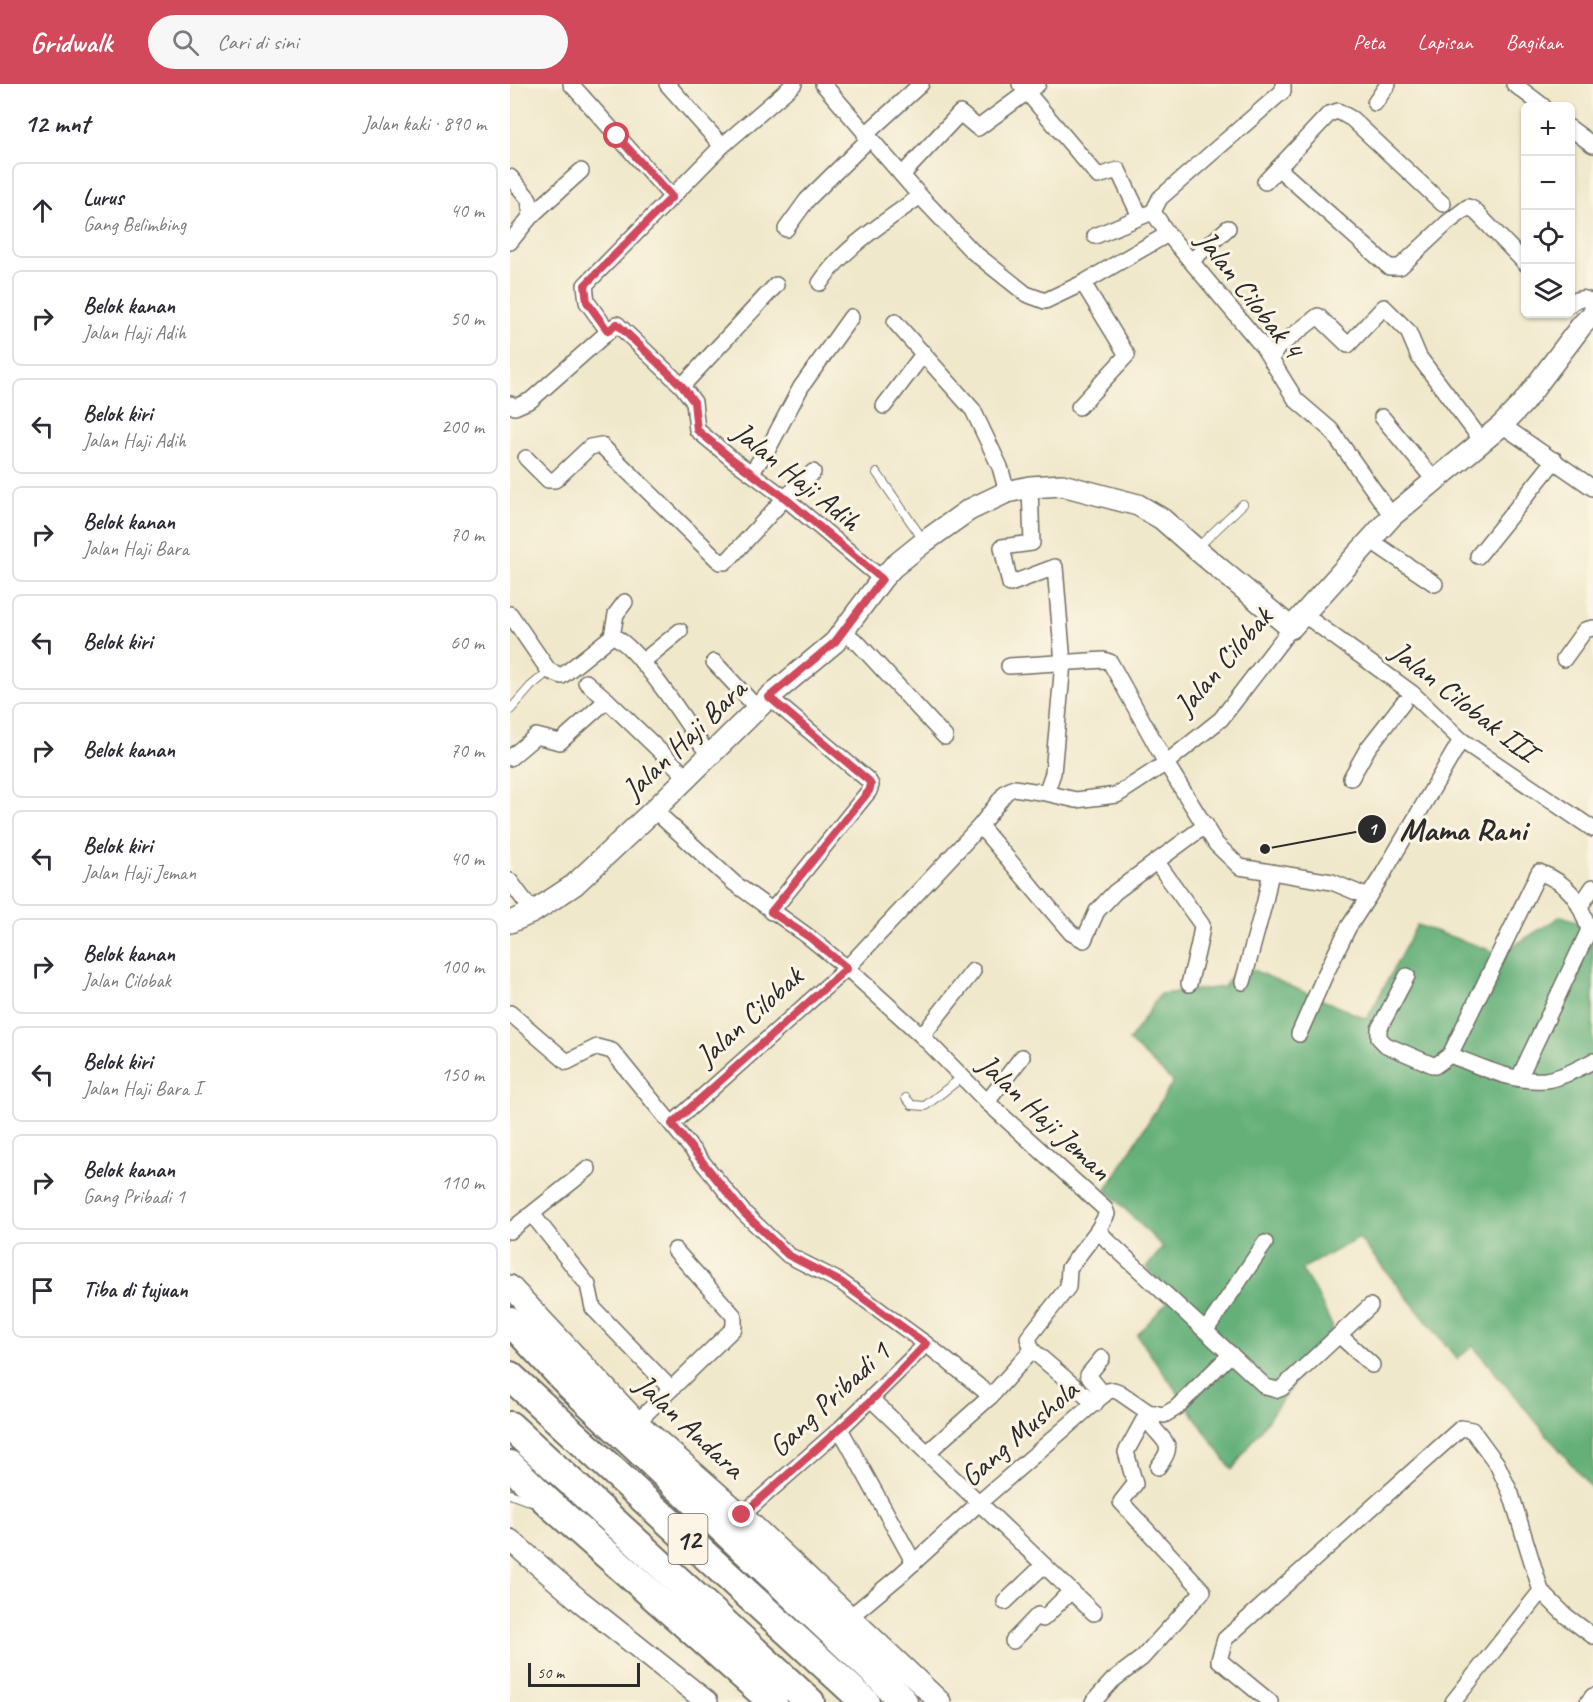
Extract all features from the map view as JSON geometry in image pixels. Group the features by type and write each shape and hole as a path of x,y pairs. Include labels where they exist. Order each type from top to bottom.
{"highway":[{"path":"510,1321 568,1383 883,1680 903,1702"},
{"name":"12","path":"510,1376 865,1702"},
{"name":"12","path":"510,1426 810,1702"},
{"path":"510,1465 549,1503 773,1702"}],"street":[{"path":"571,84 672,197"},
{"path":"667,84 722,146"},
{"path":"510,404 515,407 531,400 608,331 587,302 585,285 722,146 794,84"},
{"name":"Jalan Cilobak 4","path":"824,84 867,137 972,251 1026,294 1045,301 1083,283 1167,234 1263,347 1296,400 1331,430 1392,516"},
{"path":"786,229 807,200 921,84"},
{"path":"1375,103 1388,84"},
{"path":"1514,84 1538,102"},
{"path":"902,174 960,113 978,128 1029,87 1098,176 1118,170 1147,214 1167,234"},
{"path":"1095,236 1147,214 1160,198 1283,88"},
{"path":"1265,182 1329,114 1338,111 1352,119 1443,204"},
{"path":"1575,132 1593,145"},
{"path":"1278,168 1389,267 1400,267 1465,208"},
{"path":"510,242 531,216 581,171"},
{"path":"510,177 530,199 531,216"},
{"path":"820,283 827,272 869,233 920,196"},
{"path":"1447,223 1441,212 1443,204 1455,199 1465,208 1473,209 1521,259"},
{"path":"1191,261 1228,228"},
{"path":"1079,407 1127,355 1083,283"},
{"path":"682,386 777,285"},
{"path":"1575,301 1586,298 1593,303"},
{"path":"1271,359 1278,347 1318,316 1348,345 1384,307 1408,331 1419,357 1482,441"},
{"path":"751,473 768,449 801,387 851,317"},
{"name":"Jalan Cilobak","path":"672,1124 847,968 980,826 1006,792 1014,788 1076,800 1117,795 1167,763 1221,719 1297,621 1392,516 1502,425 1537,387 1582,317"},
{"path":"895,322 924,352 973,410 1000,467 1007,492"},
{"name":"Jalan Haji Adih","path":"608,331 617,324 682,386 694,402 697,430 785,498 882,579"},
{"path":"884,406 924,352"},
{"path":"1382,417 1435,481"},
{"path":"1502,425 1593,488"},
{"path":"526,458 549,480 555,480 590,447 602,445 720,562 725,562 730,558 785,498 813,472"},
{"path":"1478,556 1555,460"},
{"name":"Jalan Haji Bara","path":"510,922 533,912 574,885 763,703 835,642 882,579 924,542 969,510 1007,492 1062,485 1138,505 1162,519 1196,549 1297,621"},
{"path":"1030,488 1032,543 1002,547 1010,584 1055,567 1063,663 1053,773 1046,793"},
{"path":"1370,540 1435,584"},
{"path":"510,614 549,671 562,676 612,636 616,614 626,602"},
{"name":"Jalan Cilobak III","path":"1297,621 1408,697 1461,740 1593,829"},
{"path":"1564,660 1585,630 1593,628"},
{"path":"642,662 680,631"},
{"path":"844,632 859,644 945,737"},
{"path":"612,636 620,638 642,662 709,756"},
{"path":"1009,666 1104,660 1110,662 1216,844 1240,867 1332,882 1368,897"},
{"path":"714,662 763,703 868,780 871,785 869,791 771,912"},
{"path":"586,682 687,777"},
{"path":"1351,778 1368,748 1408,697"},
{"path":"510,758 536,736 560,742 607,700"},
{"path":"1299,1034 1348,928 1461,740"},
{"name":"Jalan Haji Jeman","path":"654,810 734,883 771,912 809,937 922,1036 961,1078 1105,1209 1107,1214 1098,1230 1108,1241 1266,1387 1277,1390 1282,1388 1370,1305"},
{"path":"980,826 1071,933 1084,940 1096,911 1115,892 1206,825"},
{"path":"1156,861 1202,925 1189,984"},
{"path":"1245,974 1265,901 1270,872"},
{"path":"1407,976 1379,1029 1379,1038 1386,1045 1435,1066 1450,1055 1539,872 1552,877 1575,896 1581,905 1589,930 1519,1078"},
{"path":"510,881 533,912"},
{"path":"1581,905 1593,887"},
{"path":"922,1036 972,971"},
{"path":"510,1013 567,1062 597,1047 612,1051 743,1212 788,1255 841,1282 926,1344 991,1396"},
{"path":"1450,1055 1519,1078 1546,1080 1593,1061"},
{"path":"987,1102 1022,1057"},
{"path":"510,1231 588,1168"},
{"path":"532,1214 588,1286 593,1308 670,1389"},
{"path":"1098,1230 1070,1268 1068,1287 1028,1338 1032,1350 1099,1399"},
{"path":"1206,1330 1265,1244"},
{"path":"637,1422 734,1328 734,1316 675,1250"},
{"name":"Jalan Andara","path":"510,1286 637,1422 742,1515 940,1702"},
{"path":"1338,1335 1372,1365"},
{"name":"Gang Pribadi 1","path":"742,1515 872,1400 926,1344"},
{"path":"927,1453 991,1396 1032,1350"},
{"path":"1151,1413 1164,1415 1176,1408 1231,1354"},
{"path":"1099,1399 1088,1375 1102,1358"},
{"name":"Gang Mushola","path":"851,1616 1108,1391 1114,1390 1151,1413"},
{"path":"872,1400 1095,1613"},
{"path":"1151,1413 1152,1426 1168,1447 1168,1454 1158,1467"},
{"path":"1093,1702 1113,1680 1142,1658 1203,1591 1121,1502 1135,1484 1126,1452 1151,1413"},
{"path":"1270,1702 1220,1660 1225,1639 1461,1428 1472,1430 1497,1464 1512,1494 1541,1592 1566,1616 1593,1636"},
{"path":"840,1429 914,1563"},
{"path":"511,1543 707,1702"},
{"path":"1005,1602 1044,1565"},
{"path":"1012,1641 1038,1615 1043,1619 1071,1591"},
{"path":"1453,1702 1541,1592"},
{"path":"1588,1702 1593,1696"}],"lane":[{"path":"877,472 924,542"},
{"path":"1196,549 1244,504"},
{"path":"510,710 531,686 549,671"},
{"path":"906,1098 912,1105 926,1106 961,1078"},
{"path":"510,1494 526,1500 549,1503"}],"green space":[{"path":"1561,916 1593,926 1593,1490 1473,1346 1457,1359 1359,1238 1301,1269 1317,1294 1333,1328 1232,1470 1137,1335 1174,1295 1146,1268 1163,1247 1106,1190 1173,1082 1129,1041 1160,994 1224,987 1239,964 1367,1019 1417,925 1501,954"}],"place":[{"name":"Mama Rani","path":"1265,849"}],"route":[{"path":"617,136 672,197 585,285 587,302 608,331 617,324 682,386 694,402 697,430 785,498 882,579 835,642 769,697 868,780 871,785 869,791 771,912 809,937 847,968 672,1124 743,1212 788,1255 841,1282 926,1344 872,1400 742,1515"}]}
